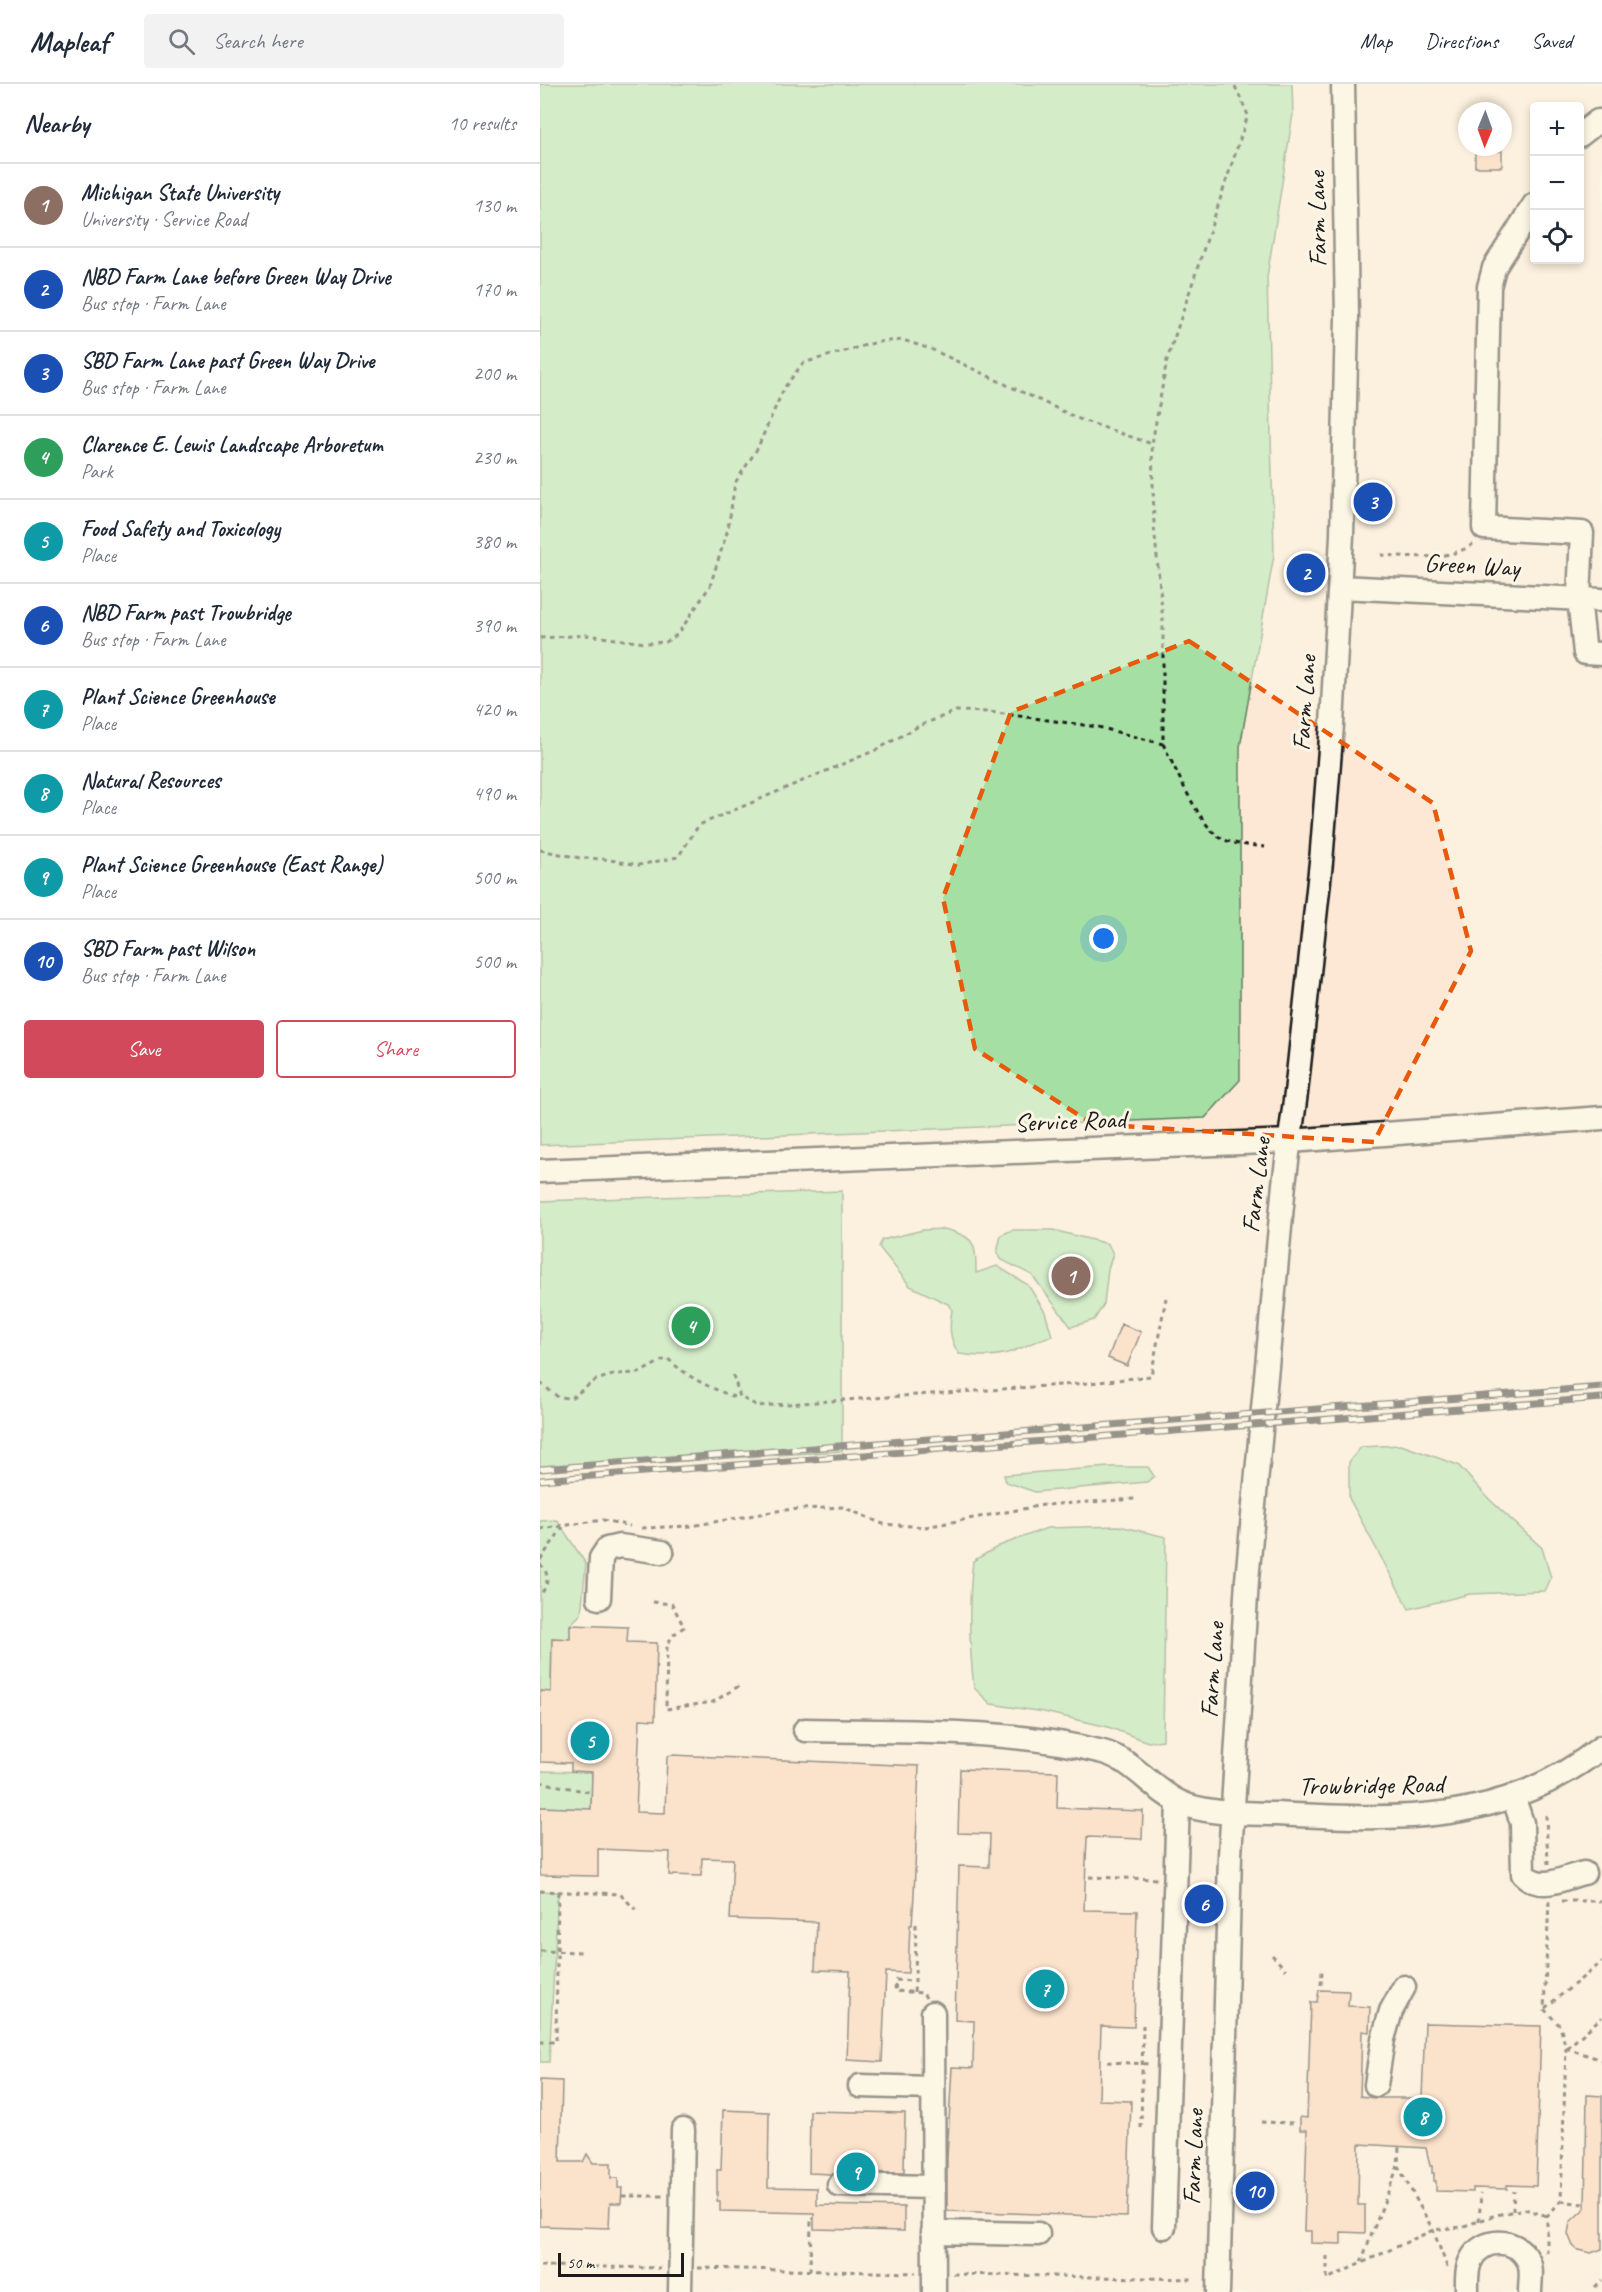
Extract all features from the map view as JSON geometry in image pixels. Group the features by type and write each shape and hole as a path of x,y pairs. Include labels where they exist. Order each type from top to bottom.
{"street":[{"name":"Farm Lane","path":"1218,2292 1233,1812 1247,1580 1284,1184 1322,851 1340,587 1347,317 1344,84"},
{"path":"1584,131 1602,121"},
{"path":"1531,210 1494,268 1489,287 1484,528 1582,533 1579,598 1586,653 1602,654"},
{"name":"Green Way","path":"1340,587 1602,600"},
{"name":"Service Road","path":"540,1171 1290,1142 1602,1118"},
{"path":"599,1598 601,1558 607,1549 620,1546 662,1552"},
{"path":"805,1730 928,1731 1035,1740 1106,1753 1134,1768 1178,1802 1164,2228"},
{"name":"Trowbridge Road","path":"1178,1802 1198,1808 1233,1812 1401,1818 1458,1812 1513,1796 1552,1779 1602,1747"},
{"path":"1513,1796 1522,1823 1523,1874 1549,1892 1584,1873"},
{"path":"1376,2085 1383,2039 1391,2011 1404,1987"},
{"path":"933,2013 934,2283"},
{"path":"860,2086 933,2088"},
{"path":"680,2292 683,2130"},
{"path":"839,2185 932,2187"},
{"path":"933,2232 1038,2234"},
{"path":"1467,2292 1468,2266 1471,2259 1482,2247 1498,2242 1513,2245 1525,2255 1531,2268 1530,2292"}],"path":[{"path":"1234,84 1248,114 1167,360 1152,444 1154,525 1163,621 1163,744 1203,820 1219,837 1237,843 1265,847"},
{"path":"540,638 587,635 645,643 666,642 678,634 710,586 728,529 735,483 757,449 784,388 803,363 877,342 903,340 933,350 1079,419 1152,444"},
{"path":"1381,555 1446,556 1461,553 1479,540 1484,528"},
{"path":"540,850 580,858 604,859 639,865 678,857 699,825 878,748 919,726 956,711 990,712 1098,727 1163,744"},
{"path":"733,1375 740,1397 758,1406 1090,1383 1151,1376 1166,1298"},
{"path":"540,1383 558,1397 571,1398 596,1380 616,1374 639,1373 668,1358 681,1372 710,1388 734,1396"},
{"path":"540,1529 603,1520 638,1528 691,1526 783,1510 843,1507 883,1524 925,1527 1044,1505 1135,1499"},
{"path":"540,1595 545,1590 548,1579 540,1562 562,1527"},
{"path":"653,1602 672,1604 684,1627 673,1635 667,1645 666,1709 713,1702 739,1686"},
{"path":"540,1782 589,1792"},
{"path":"1546,1815 1549,1892 1544,2009 1560,2026 1566,2048 1561,2201 1547,2216 1547,2263"},
{"path":"1089,1877 1175,1879"},
{"path":"540,1891 620,1894 636,1910"},
{"path":"540,2042 556,2042 558,1892"},
{"path":"1549,1892 1602,1901"},
{"path":"914,1992 916,1924"},
{"path":"540,1951 584,1952"},
{"path":"1272,1955 1286,1970"},
{"path":"1544,2009 1602,1962"},
{"path":"1321,1985 1322,1971"},
{"path":"915,1981 896,1980 895,1991 923,1993 933,2013"},
{"path":"1566,2048 1602,2017"},
{"path":"1140,2128 1143,2025"},
{"path":"1566,2048 1602,2060"},
{"path":"1107,2062 1169,2065"},
{"path":"1261,2122 1295,2123"},
{"path":"1361,2262 1398,2166 1398,2147"},
{"path":"1398,2166 1433,2230 1449,2272"},
{"path":"1513,2211 1514,2191"},
{"path":"1479,2221 1481,2193"},
{"path":"622,2196 656,2196"},
{"path":"1561,2201 1583,2204"},
{"path":"1327,2256 1327,2279 1433,2230 1461,2227 1525,2209 1547,2216"},
{"path":"810,2271 811,2218 814,2218"},
{"path":"540,2266 810,2271 934,2283 1192,2279"},
{"path":"1595,2287 1602,2280"}],"highlighted area":[{"path":"1189,641 1433,803 1471,951 1374,1142 1093,1124 975,1049 943,898 1011,712"}],"shaded area":[{"path":"540,84 1602,84 1602,2292 540,2292"}],"green space":[{"path":"540,84 1292,84 1293,114 1267,277 1274,555 1240,747 1240,1080 1205,1118 540,1145"},
{"path":"842,1191 842,1451 540,1470 540,1201"},
{"path":"944,1229 962,1235 971,1242 974,1247 976,1273 997,1266 1028,1285 1045,1312 1052,1336 995,1356 959,1354 952,1338 950,1327 952,1310 948,1304 910,1286 879,1247 882,1240 923,1230"},
{"path":"1012,1230 1053,1230 1108,1244 1113,1254 1108,1269 1104,1304 1094,1320 1071,1327 1032,1275 1000,1259 997,1253 1001,1235"},
{"path":"1401,1445 1458,1465 1490,1500 1542,1548 1551,1578 1545,1591 1470,1594 1409,1609 1349,1498 1349,1462 1361,1447"},
{"path":"1109,1467 1148,1467 1154,1476 1147,1482 1035,1492 1006,1482 1004,1475"},
{"path":"557,1520 586,1564 581,1614 570,1625 570,1639 552,1638 551,1692 540,1691 540,1521"},
{"path":"1119,1526 1166,1537 1163,1740 1148,1742 1108,1727 1044,1712 991,1704 974,1688 970,1624 973,1561 999,1546 1047,1528"},
{"path":"540,1771 592,1772 591,1809 540,1807"},
{"path":"540,1891 558,1892 549,2062 540,2062"}],"building":[{"path":"1475,156 1502,156 1502,167 1475,167"},
{"path":"1121,1324 1141,1332 1127,1366 1108,1358"},
{"path":"570,1625 628,1627 627,1642 657,1643 655,1720 640,1719 636,1812 665,1813 667,1756 672,1755 919,1766 914,1895 908,1973 886,1972 882,2062 847,2060 850,1971 815,1970 817,1922 730,1919 733,1859 702,1858 701,1876 669,1875 670,1852 598,1849 598,1876 540,1875 540,1807 591,1809 592,1772 571,1771 571,1763 540,1762 540,1691 551,1692 552,1638 570,1639"},
{"path":"960,1769 1058,1772 1057,1808 1143,1811 1142,1839 1087,1837 1084,1910 1137,1911 1134,2027 1101,2026 1099,2100 1131,2101 1127,2217 947,2211 947,2158 952,2067 973,2068 974,2021 955,2020 959,1866 989,1867 990,1834 958,1833"},
{"path":"1319,1990 1349,1991 1348,2006 1370,2007 1369,2032 1362,2031 1360,2096 1422,2098 1425,2023 1541,2026 1536,2186 1507,2185 1507,2189 1473,2188 1473,2192 1436,2191 1436,2181 1434,2181 1434,2173 1432,2173 1426,2148 1359,2144 1358,2205 1365,2205 1365,2233 1341,2232 1341,2244 1311,2243 1311,2231 1304,2231 1307,2130 1300,2130 1300,2117 1307,2118 1311,2002 1317,2002"},
{"path":"540,2080 562,2081 560,2162 583,2162 587,2154 593,2163 611,2163 611,2178 618,2178 618,2188 622,2188 621,2203 610,2203 609,2228 540,2226"},
{"path":"1587,2095 1602,2096 1602,2249 1591,2253 1578,2250 1573,2246 1568,2234 1570,2222 1585,2208"},
{"path":"723,2110 769,2112 768,2187 817,2188 817,2205 904,2207 904,2231 814,2229 814,2213 720,2211 720,2201 717,2201 717,2170 721,2170"},
{"path":"810,2111 905,2113 904,2173 809,2173"}],"railway":[{"path":"540,1469 1602,1387"},
{"path":"540,1480 1602,1398"}],"place":[{"name":"SBD Farm Lane past Green Way Drive","path":"1373,502"},
{"name":"NBD Farm Lane before Green Way Drive","path":"1306,573"},
{"name":"Michigan State University","path":"1071,1276"},
{"name":"Clarence E. Lewis Landscape Arboretum","path":"691,1326"},
{"name":"Food Safety and Toxicology","path":"590,1741"},
{"name":"NBD Farm past Trowbridge","path":"1204,1904"},
{"name":"Plant Science Greenhouse","path":"1045,1989"},
{"name":"Natural Resources","path":"1423,2117"},
{"name":"Plant Science Greenhouse (East Range)","path":"856,2172"},
{"name":"SBD Farm past Wilson","path":"1255,2191"}]}
